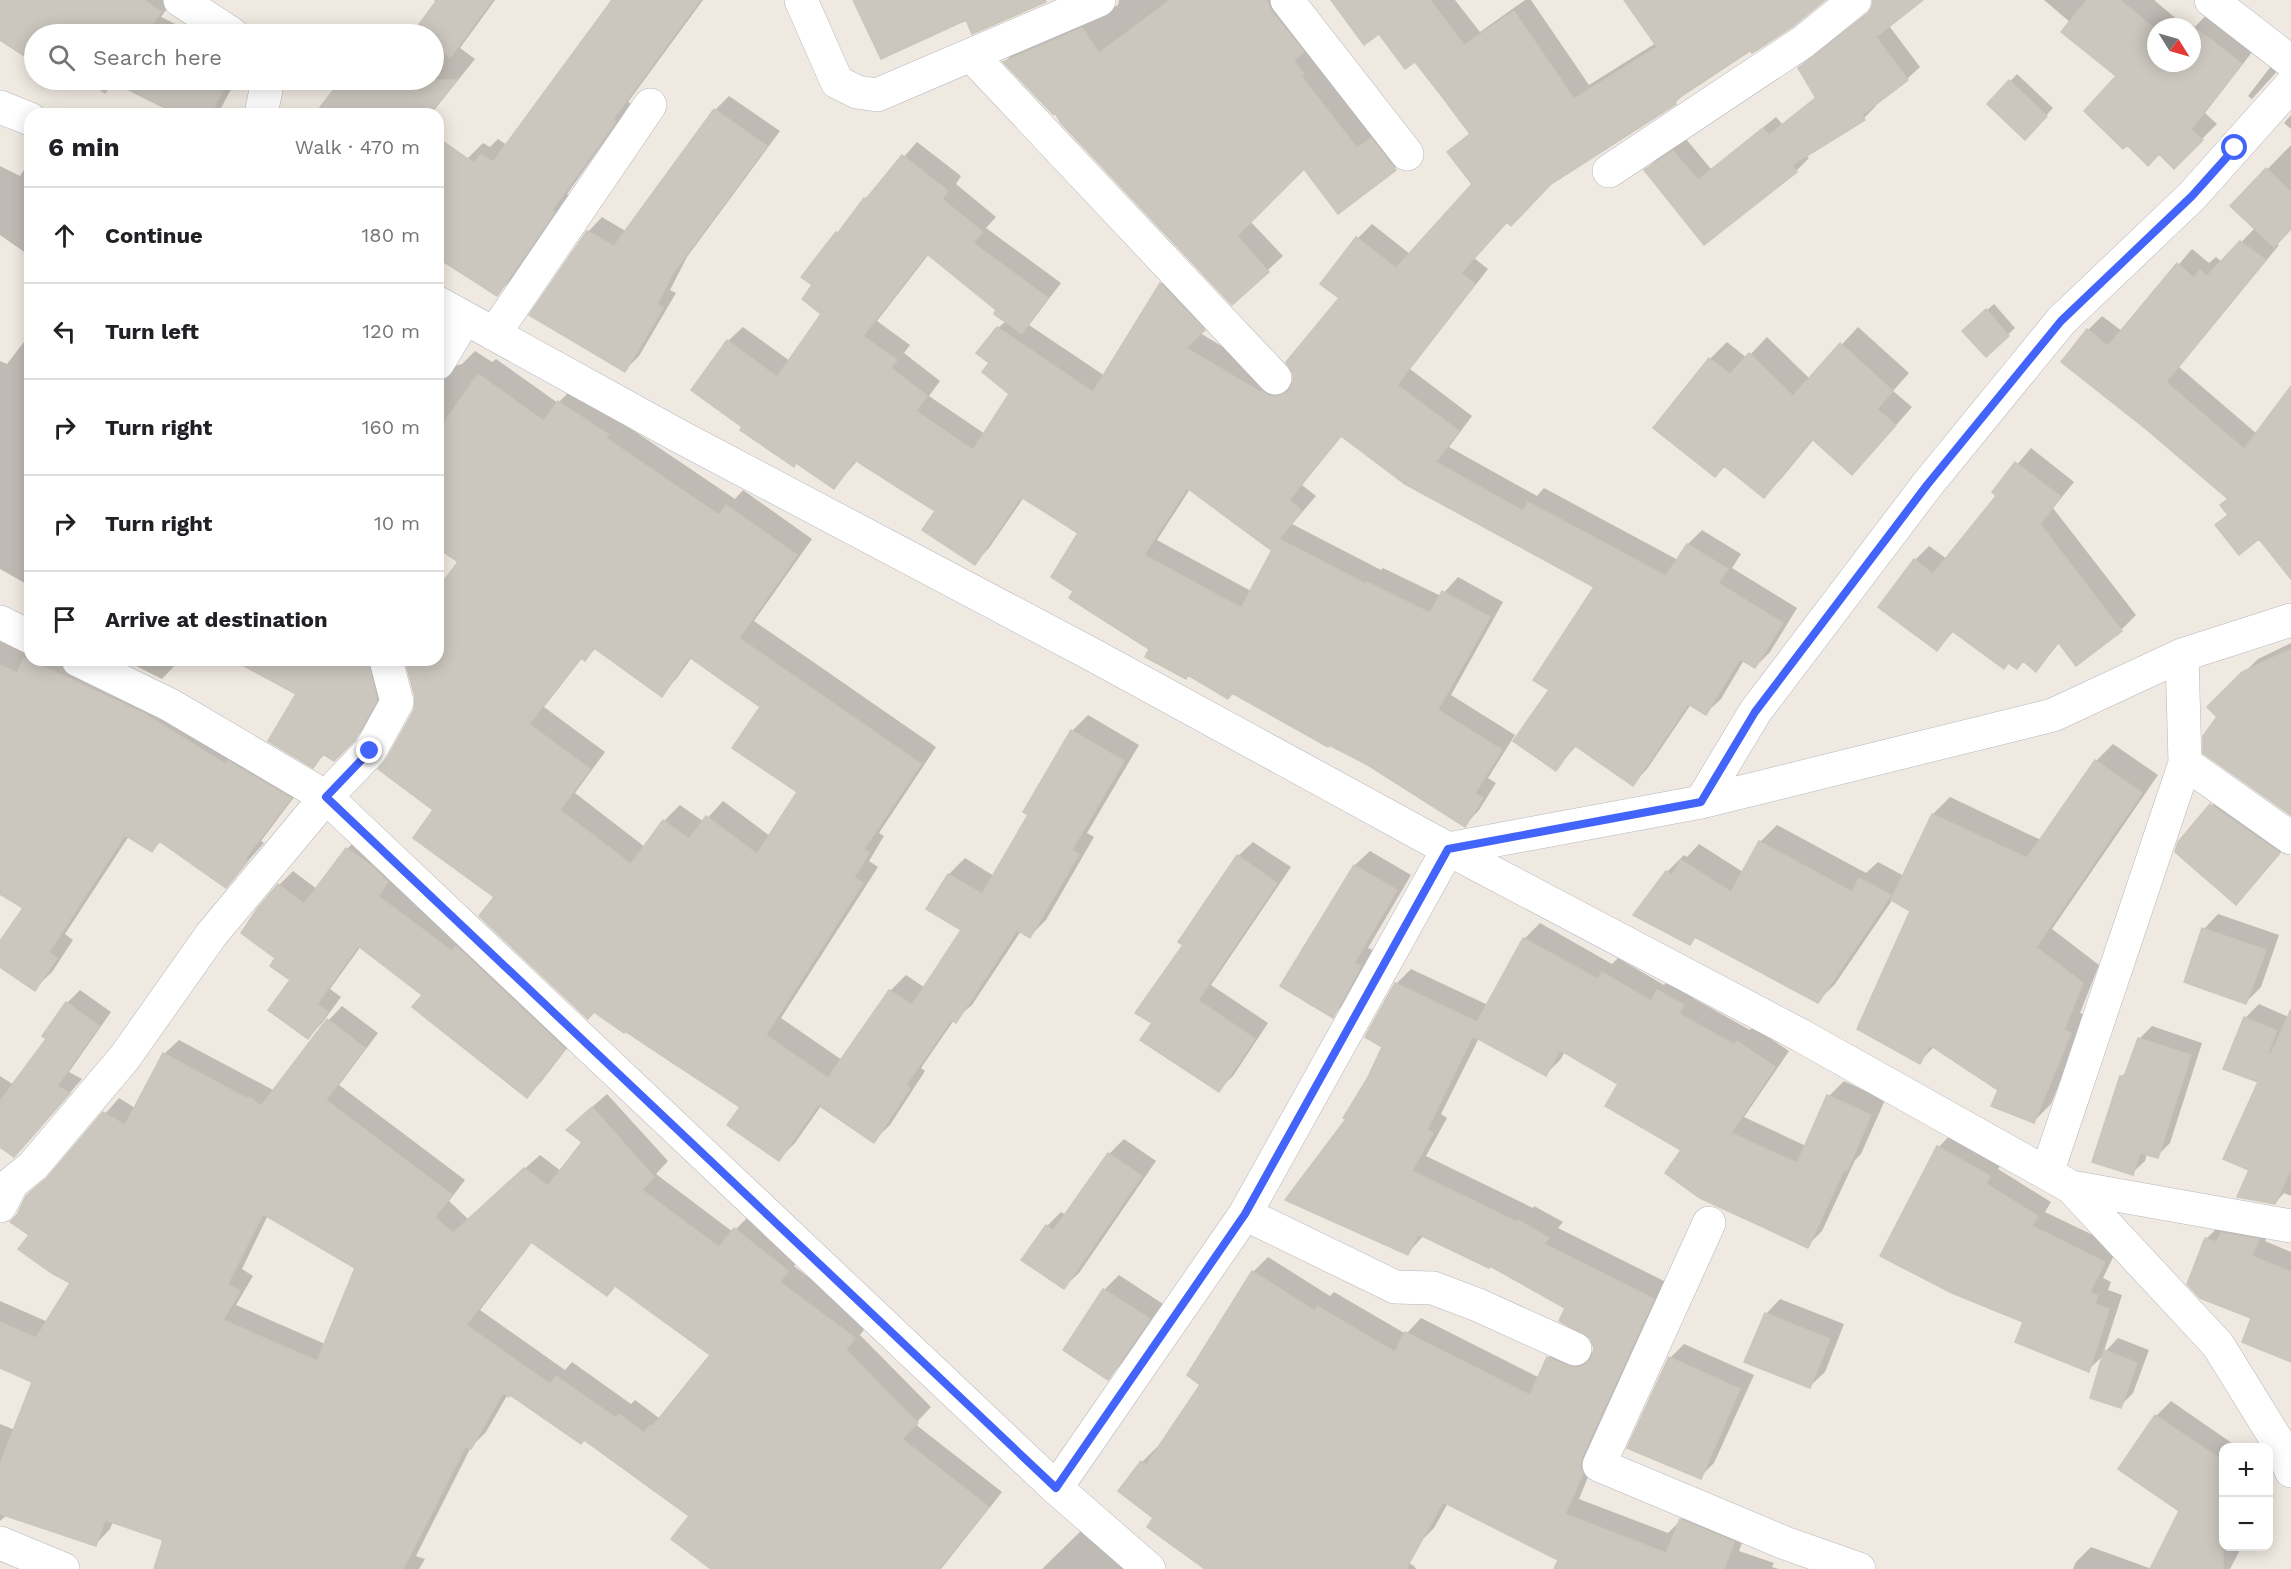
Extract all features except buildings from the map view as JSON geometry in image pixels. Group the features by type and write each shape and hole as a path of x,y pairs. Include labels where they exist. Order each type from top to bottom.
{"street":[{"path":"180,0 217,24"},
{"path":"801,0 837,82 857,92 877,95 1099,0"},
{"path":"1287,0 1407,154"},
{"path":"1609,171 1803,42 1855,0"},
{"path":"2211,0 2291,62"},
{"path":"971,55 1275,378"},
{"path":"1701,802 1755,712 1927,485 2061,321 2192,196 2291,85"},
{"path":"262,108 266,90"},
{"path":"494,334 650,105"},
{"path":"0,107 24,117"},
{"path":"444,339 451,311 1093,655 1448,849 1800,1035 2059,1180 2218,1345 2281,1447 2291,1471"},
{"path":"1448,849 1701,802 2053,716 2182,655 2291,620"},
{"path":"0,622 24,634"},
{"path":"2059,1180 2185,763 2182,655"},
{"path":"90,666 170,705 326,797 1056,1488 1149,1569"},
{"path":"4,1189 33,1166 125,1057 211,935 326,797 370,751 397,702 388,666"},
{"path":"2185,763 2291,838"},
{"path":"1056,1488 1245,1214 1448,849"},
{"path":"2059,1180 2291,1226"},
{"path":"1245,1214 1395,1287 1433,1288 1478,1305 1575,1350"},
{"path":"1709,1223 1599,1465 1785,1543 1859,1569"},
{"path":"0,1543 63,1569"}],"route":[{"path":"370,751 326,797 1056,1488 1245,1214 1448,849 1701,802 1755,712 1927,485 2061,321 2192,196 2235,148"}]}
